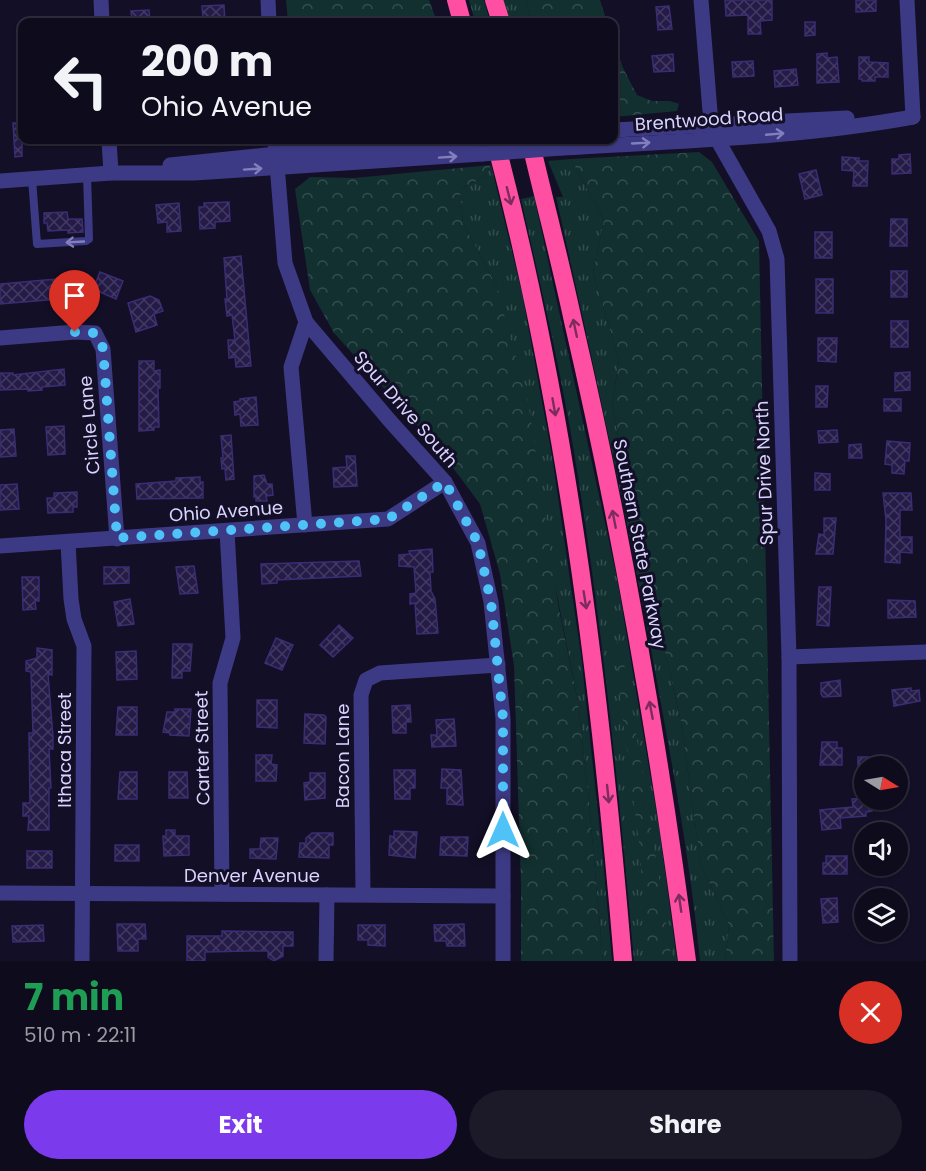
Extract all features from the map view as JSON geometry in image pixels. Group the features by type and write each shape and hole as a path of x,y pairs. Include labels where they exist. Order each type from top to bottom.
{"highway":[{"path":"456,0 461,18"},
{"path":"495,0 500,18"},
{"path":"496,144 546,360 568,488 603,739 623,961"},
{"name":"Southern State Parkway","path":"531,144 573,321 629,595 655,733 687,961"}],"street":[{"path":"100,0 102,18"},
{"path":"268,0 269,18"},
{"name":"Spur Drive North","path":"701,0 711,124 717,139 769,231 777,259 789,657 790,961"},
{"path":"907,0 920,117"},
{"name":"Brentwood Road","path":"618,130 711,124 920,117"},
{"name":"Brentwood Road","path":"0,182 111,173 276,154 480,145 562,148 717,139 866,126 920,117"},
{"path":"109,144 111,173"},
{"name":"Spur Drive South","path":"276,154 285,264 306,322 445,482 478,543 491,602 503,718 503,961"},
{"path":"305,525 291,366 306,322"},
{"name":"Circle Lane","path":"0,338 75,332 95,333 103,348 117,538"},
{"name":"Ohio Avenue","path":"0,546 388,519 445,482"},
{"name":"Carter Street","path":"222,894 220,683 233,638 227,531"},
{"name":"Ithaca Street","path":"68,542 70,598 74,619 84,646 82,961"},
{"path":"789,657 926,652"},
{"name":"Bacon Lane","path":"363,894 361,694 366,680 380,674 498,665"},
{"name":"Denver Avenue","path":"0,893 503,896"},
{"path":"326,961 327,895"}],"lane":[{"path":"32,179 37,244 86,241 89,239 87,175"}],"green space":[{"path":"286,0 429,0 436,18 288,18"},
{"path":"469,0 484,0 489,18 474,18"},
{"path":"503,0 526,0 530,18 509,18"},
{"path":"526,0 600,0 606,18 530,18"},
{"path":"618,53 637,95 652,101 670,101 679,104 677,111 618,117"},
{"path":"699,152 712,162 759,241 774,961 725,961 729,925 701,865 681,722 630,498 612,405 619,360 593,272 604,220 571,159"},
{"path":"571,159 604,220 593,272 619,360 612,405 630,498 681,722 701,865 729,925 725,961 700,961 682,821 646,621 556,197 563,197 548,161"},
{"path":"491,165 522,293 552,456 581,655 612,961 603,961 578,702 496,285 463,223 460,189 483,178"},
{"path":"491,165 483,178 460,189 463,223 496,285 528,401 558,604 578,702 603,961 521,961 521,883 514,666 500,574 480,504 442,453 334,333 310,290 295,189 310,177 354,178"},
{"path":"534,196 617,578 659,827 677,961 634,961 609,706 584,515 562,388 521,199"},
{"path":"617,640 627,676 672,961 648,961 639,843 617,673"}],"building":[{"path":"725,0 772,0 772,20 760,21 761,34 748,34 748,15 726,16"},
{"path":"856,0 876,0 876,11 856,12"},
{"path":"224,5 225,18 203,18 202,6"},
{"path":"669,6 672,29 658,30 656,7"},
{"path":"149,10 150,18 132,18 131,11"},
{"path":"805,22 815,22 815,35 805,36"},
{"path":"827,53 827,58 837,57 839,82 817,83 817,54"},
{"path":"673,54 674,71 654,72 652,56"},
{"path":"859,57 869,57 869,62 888,63 888,77 875,77 875,81 859,79"},
{"path":"753,61 754,76 733,77 732,62"},
{"path":"796,69 798,85 775,87 774,71"},
{"path":"13,123 18,123 18,144 22,144 22,156 15,157"},
{"path":"910,154 911,173 892,174 892,159 899,159 899,155"},
{"path":"842,157 868,161 867,186 853,186 854,171 842,170"},
{"path":"816,170 822,195 805,199 799,174"},
{"path":"229,202 230,221 215,222 215,228 200,229 199,207 204,207 204,203"},
{"path":"179,203 181,231 167,232 167,222 158,223 156,205"},
{"path":"67,212 68,219 82,219 83,232 48,231 47,223 44,223 44,213"},
{"path":"891,219 907,219 907,246 890,246"},
{"path":"815,232 832,232 832,258 815,258"},
{"path":"241,256 251,366 236,367 235,357 229,358 228,340 235,340 232,315 227,316 224,258"},
{"path":"891,271 907,271 907,297 891,297"},
{"path":"100,272 123,281 116,299 93,289"},
{"path":"56,279 58,299 0,304 0,284"},
{"path":"816,279 833,279 833,313 816,313"},
{"path":"150,296 159,300 163,311 154,314 157,325 136,332 128,303"},
{"path":"891,321 908,321 908,347 891,347"},
{"path":"818,338 837,338 836,362 818,361"},
{"path":"139,361 154,361 154,371 160,370 159,427 154,427 154,430 139,431"},
{"path":"64,369 65,385 42,387 42,390 0,390 0,373 13,373 13,375"},
{"path":"910,372 910,390 895,391 895,373"},
{"path":"816,386 828,386 827,407 816,407"},
{"path":"256,397 258,425 241,426 240,414 235,415 234,402"},
{"path":"884,399 901,399 901,411 884,411"},
{"path":"64,426 65,454 48,455 46,427"},
{"path":"14,429 16,456 0,457 0,430"},
{"path":"837,430 838,442 819,443 818,431"},
{"path":"231,435 234,479 226,480 225,468 222,469 221,436"},
{"path":"887,441 910,443 909,461 905,461 904,474 892,473 892,465 885,464"},
{"path":"861,444 862,458 849,458 849,445"},
{"path":"346,456 355,456 357,486 334,487 333,468 347,467"},
{"path":"815,473 830,474 830,490 815,490"},
{"path":"264,475 267,484 272,484 273,495 266,496 267,501 256,501 254,476"},
{"path":"200,477 200,482 203,482 203,498 137,499 136,484"},
{"path":"17,484 19,509 0,510 0,485"},
{"path":"77,492 77,507 73,507 73,512 48,513 47,498 54,498 54,493"},
{"path":"883,493 911,493 912,510 900,510 900,537 912,537 912,553 900,552 900,563 885,562 886,520"},
{"path":"824,518 836,518 833,554 816,554 819,534 824,535"},
{"path":"432,549 431,591 435,599 438,633 417,634 415,603 410,604 410,594 416,593 414,567 399,566 399,555 410,554 409,551"},
{"path":"359,561 361,576 277,580 277,583 262,584 261,564"},
{"path":"194,566 198,593 180,594 176,567"},
{"path":"104,567 129,567 129,583 104,584"},
{"path":"22,577 39,577 39,601 35,601 36,609 23,610"},
{"path":"819,587 831,587 829,626 817,625"},
{"path":"130,599 134,624 118,626 114,602"},
{"path":"888,600 915,601 916,617 888,618"},
{"path":"339,625 353,638 333,657 320,645"},
{"path":"276,638 293,645 282,670 265,663"},
{"path":"173,644 192,644 190,671 182,671 182,678 172,678"},
{"path":"37,648 52,650 52,675 48,674 53,737 53,749 49,749 51,788 49,788 49,830 28,830 29,816 23,816 23,803 30,803 29,733 33,733 31,672 26,671 26,661 37,658"},
{"path":"136,651 137,679 117,680 116,652"},
{"path":"840,680 841,696 823,697 821,683"},
{"path":"911,688 911,691 919,690 920,701 894,706 892,690"},
{"path":"257,700 277,700 277,728 257,727"},
{"path":"410,705 411,722 406,722 406,733 393,733 392,706"},
{"path":"118,707 137,707 137,735 116,735"},
{"path":"175,709 191,709 189,736 170,735 170,733 163,732 167,712 175,712"},
{"path":"305,714 326,717 325,744 304,743"},
{"path":"454,719 456,746 432,747 431,735 437,735 436,720"},
{"path":"822,742 837,742 837,748 842,748 842,765 820,765"},
{"path":"256,755 272,755 271,764 277,765 276,781 256,781"},
{"path":"442,769 461,770 463,805 447,804 447,788 441,788"},
{"path":"394,770 415,770 415,788 410,788 410,799 395,799"},
{"path":"120,772 137,772 137,799 118,799"},
{"path":"169,772 187,772 188,798 169,798"},
{"path":"310,773 325,773 325,798 305,800 304,783 310,782"},
{"path":"852,799 854,799 854,810 872,811 866,812 866,816 840,818 841,828 822,830 820,810 853,807"},
{"path":"166,830 175,830 175,836 189,836 189,855 164,856 163,836 166,836"},
{"path":"394,831 417,832 415,858 389,855 390,836 394,837"},
{"path":"312,833 333,833 333,845 329,845 329,858 299,857 300,843 306,843 306,838"},
{"path":"441,837 468,837 467,856 440,855"},
{"path":"261,838 278,838 276,859 250,858 250,849 260,849"},
{"path":"115,845 139,845 139,861 115,861"},
{"path":"27,851 52,851 52,868 27,868"},
{"path":"826,856 847,856 847,874 823,874 823,863 826,863"},
{"path":"837,898 838,922 823,923 821,899"},
{"path":"117,924 145,924 146,939 138,939 138,951 118,951"},
{"path":"464,924 465,946 447,946 446,941 435,941 434,925"},
{"path":"43,925 44,941 13,942 12,926"},
{"path":"358,925 385,925 385,946 368,945 368,940 358,940"},
{"path":"222,931 293,932 293,946 283,946 283,956 274,961 268,957 268,951 249,951 205,952 205,961 187,961 187,936 222,936"}],"route":[{"path":"75,332 95,333 103,348 117,538 388,519 445,482 478,543 491,602 503,718 503,830"}]}
